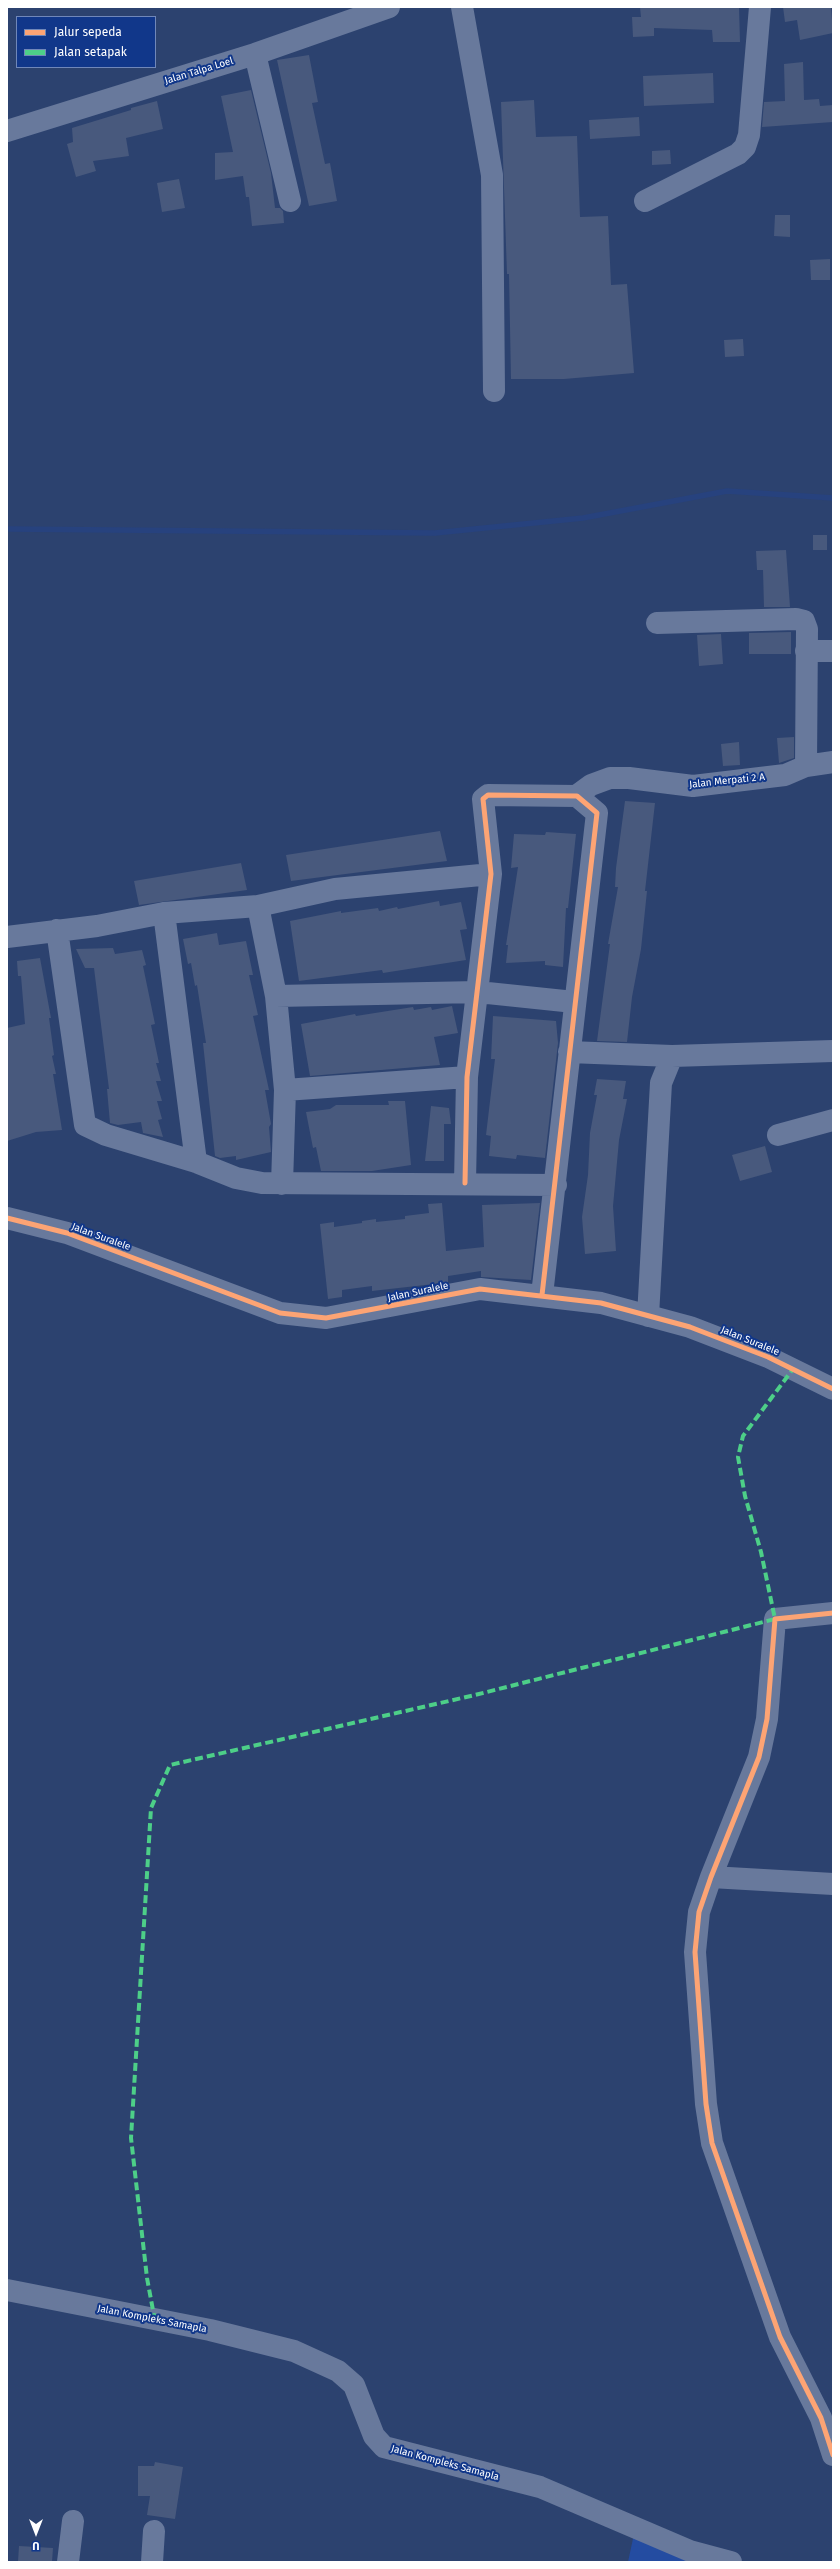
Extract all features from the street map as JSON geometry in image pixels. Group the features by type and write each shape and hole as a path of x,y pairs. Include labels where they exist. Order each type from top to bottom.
{"street":[{"name":"Jalan Talpa Loel","path":"7,131 255,54 389,7"},
{"path":"462,7 492,175 494,391"},
{"path":"645,202 738,154 745,147 749,135 760,7"},
{"path":"255,54 290,201"},
{"path":"657,623 796,619 804,621 807,629 806,766"},
{"path":"806,651 833,651"},
{"name":"Jalan Merpati 2 A","path":"576,796 591,784 610,778 629,778 693,786 785,775 806,766 833,762"},
{"path":"465,1183 467,1077 491,874 482,804 485,795 576,796 597,813 574,1002 556,1185 542,1295"},
{"path":"7,937 97,926 164,913 258,906 335,889 491,874"},
{"path":"258,906 276,996 285,1090 282,1184"},
{"path":"164,913 196,1162"},
{"path":"56,930 85,1125 106,1135 196,1162 236,1178 282,1184 465,1183 556,1185"},
{"path":"276,996 478,992 574,1002"},
{"path":"569,1052 672,1056 833,1051"},
{"path":"648,1316 661,1083 672,1056"},
{"path":"285,1090 467,1077"},
{"path":"778,1135 833,1120"},
{"name":"Jalan Suralele","path":"7,1218 67,1234 280,1313 300,1317 326,1318 348,1316 480,1289 542,1295 600,1303 690,1327 768,1357 833,1389"},
{"path":"833,1613 775,1619 767,1719 759,1757 711,1877 699,1912 695,1952 706,2104 712,2143 780,2337 821,2418 833,2455"},
{"path":"711,1877 833,1884"},
{"name":"Jalan Kompleks Samapla","path":"7,2290 210,2330 294,2351 338,2371 354,2385 374,2436 384,2447 540,2487 690,2551 731,2562"},
{"path":"68,2562 73,2521"},
{"path":"152,2562 154,2531"}],"shaded area":[{"path":"634,2534 715,2562 628,2562"}],"building":[{"path":"640,7 739,7 740,42 713,42 712,30 654,28 654,36 633,37 632,17 641,17"},
{"path":"783,7 831,7 833,33 800,40 797,20 785,22"},
{"path":"309,55 318,102 312,103 325,164 330,163 337,201 309,206 277,60"},
{"path":"803,62 804,100 819,99 820,106 833,105 833,122 762,127 764,102 785,101 784,64"},
{"path":"713,73 714,103 644,106 643,76"},
{"path":"251,90 271,173 275,208 280,208 283,211 284,223 252,226 249,197 246,197 243,176 215,180 215,153 233,152 221,96"},
{"path":"534,100 536,137 577,136 580,217 608,216 611,285 627,284 634,373 564,379 511,379 509,274 507,274 501,102"},
{"path":"157,101 163,129 126,138 129,156 93,161 96,171 76,177 67,144 73,142 72,128"},
{"path":"639,117 640,136 590,139 589,120"},
{"path":"670,150 671,164 652,165 652,151"},
{"path":"179,179 185,208 162,212 157,183"},
{"path":"775,215 790,215 790,237 774,236"},
{"path":"830,259 830,280 811,280 810,260"},
{"path":"743,339 744,356 725,357 724,340"},
{"path":"813,535 827,535 827,550 813,550"},
{"path":"786,550 790,607 764,607 763,570 757,570 756,551"},
{"path":"791,632 791,654 749,654 749,633"},
{"path":"721,634 723,664 699,666 697,635"},
{"path":"794,737 794,758 779,763 777,738"},
{"path":"739,742 740,765 723,766 721,744"},
{"path":"625,801 655,803 645,891 647,891 641,949 632,997 627,1042 597,1041 610,944 608,944 618,887 615,887 616,868"},
{"path":"440,831 447,861 291,881 286,855"},
{"path":"546,832 576,834 568,908 566,908 563,967 545,965 545,961 506,963 508,945 506,945 518,867 511,868 514,834 545,835"},
{"path":"241,863 247,890 139,905 134,881"},
{"path":"439,901 440,906 461,902 467,929 460,930 466,960 383,973 382,970 299,981 290,921 341,911 341,913 378,908 379,911"},
{"path":"217,933 219,945 246,941 253,975 249,975 258,1015 253,1016 269,1090 265,1090 271,1124 269,1127 271,1152 236,1160 236,1156 220,1158 215,1156 203,1043 206,1043 197,985 195,986 191,963 188,964 183,939"},
{"path":"113,948 115,954 142,950 146,965 143,966 155,1024 151,1025 159,1063 156,1063 161,1081 156,1081 162,1101 157,1101 162,1119 158,1120 163,1137 143,1133 141,1122 118,1125 110,1123 107,1089 109,1089 94,968 85,968 76,949"},
{"path":"40,958 51,1018 49,1018 54,1055 52,1056 56,1074 53,1074 62,1130 36,1132 7,1141 7,1028 25,1024 21,976 18,976 17,961"},
{"path":"452,1006 458,1033 434,1037 440,1065 310,1076 301,1024 355,1014 356,1016 413,1007 414,1010 431,1007 432,1010"},
{"path":"493,1016 556,1021 558,1043 545,1158 517,1155 516,1159 489,1156 491,1136 486,1135 495,1059 491,1059"},
{"path":"597,1079 626,1081 623,1099 627,1099 619,1140 613,1206 616,1251 585,1254 582,1217 588,1175 590,1133 597,1095 594,1095"},
{"path":"388,1101 405,1101 411,1165 372,1171 321,1171 316,1147 313,1148 306,1112 330,1109 336,1105 389,1105"},
{"path":"431,1106 449,1108 451,1124 444,1124 444,1161 425,1161"},
{"path":"765,1146 772,1172 740,1181 732,1155"},
{"path":"442,1203 446,1251 484,1247 482,1205 540,1203 531,1280 481,1277 481,1271 448,1276 448,1282 434,1284 372,1291 372,1286 342,1290 342,1297 328,1299 320,1224 334,1222 334,1227 362,1223 362,1221 376,1219 376,1222 405,1219 405,1216 429,1213 428,1204"},
{"path":"155,2462 183,2467 175,2519 147,2515 150,2496 138,2496 138,2466 154,2466"},
{"path":"19,2546 53,2548 52,2562 18,2562"}],"waterway":[{"path":"7,529 435,533 583,518 727,491 833,498"}],"marked path":[{"path":"155,2321 147,2278 131,2138 151,1808 170,1765 475,1695 775,1619 761,1552 745,1496 738,1457 743,1436 793,1369"}],"cycle path":[{"path":"465,1183 467,1077 491,874 483,799 488,795 577,796 597,813 542,1295"},
{"path":"7,1218 67,1233 280,1313 326,1318 480,1289 601,1303 690,1327 768,1357 833,1389"},
{"path":"833,1613 775,1619 767,1719 759,1757 711,1877 699,1912 695,1952 706,2104 712,2143 780,2337 821,2418 833,2455"}]}
